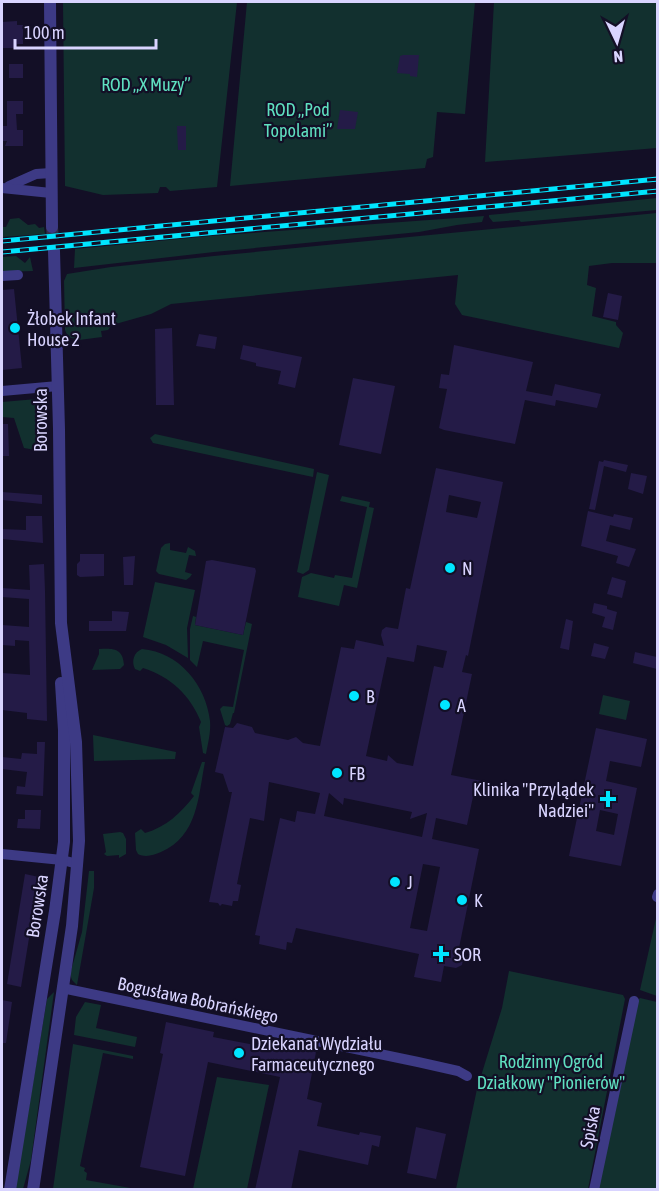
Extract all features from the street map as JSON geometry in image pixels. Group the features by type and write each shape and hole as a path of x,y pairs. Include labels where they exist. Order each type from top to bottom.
{"street":[{"path":"51,2 52,227"},
{"path":"4,188 36,174 51,173"},
{"path":"4,188 51,196"},
{"name":"Borowska","path":"10,1190 62,860 65,826 64,729 60,667 62,626 54,251"},
{"path":"2,276 18,275"},
{"path":"2,391 58,386"},
{"name":"Borowska","path":"33,1190 72,926 78,864 76,742 62,626"},
{"path":"2,854 62,860 78,864"},
{"name":"Bogusława Bobrańskiego","path":"62,988 418,1062 458,1071 467,1076"},
{"name":"Spiska","path":"594,1190 634,1001"}],"green space":[{"name":"ROD „X Muzy”","path":"63,2 237,2 217,187 170,191 166,187 160,187 158,193 103,195 65,186"},
{"name":"ROD „Pod Topolami”","path":"247,2 475,2 465,114 437,112 433,157 427,159 425,168 230,186"},
{"path":"494,2 657,2 657,148 485,162"},
{"path":"657,198 657,210 521,222 519,220 493,222 489,217 489,215"},
{"path":"657,213 657,263 612,263 589,266 587,285 596,288 592,316 616,322 623,333 619,348 462,315 455,304 458,275 171,304 151,314 112,325 108,330 101,331 102,337 79,340 68,337 65,330 64,281 67,274 214,256"},
{"path":"484,216 482,222 419,232 74,268 75,249 210,236"},
{"path":"19,218 28,225 35,224 39,228 44,227 45,234 2,237 2,227 6,227 10,219"},
{"path":"16,256 25,263 30,257 33,271 2,272 2,257"},
{"path":"37,399 46,401 47,452 24,448 14,418 2,417 2,402"},
{"path":"155,434 314,469 313,477 153,443 150,438"},
{"path":"317,472 329,475 309,570 303,574 297,572"},
{"path":"342,496 370,502 369,507 374,508 357,588 344,585 339,606 298,597 302,577 311,573 334,578 335,575 352,578 367,507 340,501"},
{"path":"170,543 170,550 186,553 188,547 195,551 196,556 189,555 185,572 192,574 186,580 159,574 156,571 161,548"},
{"path":"155,582 195,590 187,628 188,658 166,645 143,637"},
{"path":"193,616 196,617 195,625 243,635 246,622 252,624 234,713 227,726 220,709 223,706 233,707 244,650 203,641 197,667 190,660 190,629"},
{"path":"99,649 116,650 122,655 124,665 120,669 92,670"},
{"path":"142,649 168,656 179,664 196,683 203,695 210,721 206,754 203,753 199,727 201,722 185,695 162,676 143,668 140,671 135,669 134,657"},
{"path":"603,695 630,701 626,720 599,714"},
{"path":"93,735 176,752 175,759 94,761"},
{"path":"202,762 205,762 198,802 189,826 173,845 161,852 147,856 138,854 135,833 141,829 145,833 160,827 184,808 194,796 191,793"},
{"path":"120,832 126,839 126,854 119,858 119,855 107,856 104,854 106,852 103,834"},
{"path":"89,871 94,871 94,888 77,985 70,974 82,932"},
{"path":"657,914 657,996 640,990"},
{"name":"Rodzinny Ogród Działkowy \"Pionierów\"","path":"509,971 623,995 625,999 588,1189 456,1189 477,1089 502,1008"},
{"path":"54,992 31,1160 23,1189 15,1190 47,999"},
{"name":"Rodzinny Ogród Działkowy \"Pionierów\"","path":"640,998 657,1002 657,1189 598,1190 637,1001"},
{"path":"85,1002 101,1005 96,1028 137,1037 135,1047 74,1035 76,1017"},
{"path":"73,1044 133,1056 133,1059 103,1053 80,1166 85,1168 86,1180 136,1189 53,1189"},
{"path":"217,1077 269,1085 247,1189 193,1189"}],"building":[{"path":"17,21 17,25 23,25 23,44 17,44 17,48 2,48 2,22"},
{"path":"419,55 417,77 397,73 400,56"},
{"path":"9,64 23,64 23,78 9,78"},
{"path":"7,101 23,101 23,114 16,114 17,130 23,130 23,146 5,146 7,141 2,141 2,126 7,126"},
{"path":"340,110 358,112 355,129 337,129"},
{"path":"177,126 186,126 186,150 178,150"},
{"path":"14,289 22,368 2,370 2,290"},
{"path":"608,293 622,296 618,320 603,317"},
{"path":"172,328 174,405 156,405 155,329"},
{"path":"199,334 217,337 215,349 196,346"},
{"path":"243,345 302,357 295,388 278,384 281,371 256,366 256,363 240,359"},
{"path":"454,345 533,362 526,391 552,396 555,384 601,394 597,408 556,400 555,406 525,400 515,444 439,428 447,389 439,388 441,374 449,375"},
{"path":"353,378 395,386 381,454 339,445"},
{"path":"2,424 8,424 9,456 2,456"},
{"path":"599,461 628,465 626,472 604,466 595,510 589,509"},
{"path":"436,468 503,482 468,656 466,655 462,672 472,674 451,775 482,781 479,793 474,792 467,825 436,818 432,839 479,849 458,953 464,954 462,965 456,968 444,966 441,982 414,977 419,954 296,928 292,943 287,942 286,950 259,944 260,936 255,935 280,818 295,822 297,811 315,814 320,793 269,782 264,821 250,818 237,884 241,885 238,901 233,901 232,906 222,904 220,906 218,903 209,902 232,792 229,792 223,774 215,772 225,727 233,728 237,723 252,727 255,733 288,740 296,737 303,743 320,746 341,647 354,649 356,640 384,646 382,630 386,627 398,629 406,588 410,589","holes":["449,495 481,502 477,518 446,512","417,645 447,651 443,668 434,666 413,766 397,763 388,755 387,761 366,756 387,657 414,662","329,793 343,805 344,798 412,812 410,819 427,813 422,837 324,816","423,864 440,867 427,931 410,928"]},
{"path":"631,473 647,476 643,494 628,489"},
{"path":"2,492 42,495 42,504 2,500"},
{"path":"588,511 613,517 614,514 633,518 630,530 610,525 606,541 636,549 629,567 616,563 618,556 581,546"},
{"path":"26,516 42,516 43,543 2,539 2,529 26,530"},
{"path":"80,554 104,554 104,576 80,577 77,575"},
{"path":"135,556 133,585 124,585 123,557"},
{"path":"212,560 255,568 243,635 195,625 206,561"},
{"path":"44,564 47,721 27,719 27,713 2,710 2,673 30,675 29,641 15,640 15,646 2,645 2,625 29,627 29,599 2,597 2,588 30,590 29,565"},
{"path":"612,577 626,581 622,598 607,594"},
{"path":"594,603 607,606 607,609 617,612 613,630 602,627 605,617 592,613"},
{"path":"112,611 129,612 126,631 89,631 89,621 112,621"},
{"path":"566,619 573,621 569,650 560,648"},
{"path":"594,643 609,647 605,659 591,656"},
{"path":"635,652 657,657 657,669 633,663"},
{"name":"Klinika \"Przylądek Nadziei\"","path":"596,728 647,739 641,767 610,761 606,781 637,788 621,866 569,856","holes":["600,810 618,814 614,835 596,831"]},
{"path":"37,742 45,742 43,796 16,794 17,786 25,787 27,772 2,769 2,757 21,759 22,753 37,754"},
{"path":"25,810 41,810 40,829 17,828 18,819 25,819"},
{"path":"25,874 39,877 21,987 7,984"},
{"path":"2,1000 12,1002 6,1043 2,1043"},
{"path":"166,1022 214,1032 213,1037 285,1051 286,1046 316,1052 307,1099 322,1103 317,1126 359,1135 360,1132 381,1136 379,1147 372,1145 368,1165 299,1150 291,1190 255,1190 280,1077 208,1062 185,1176 140,1167 163,1054 160,1053"},
{"path":"416,1127 446,1134 436,1179 407,1173"}],"tunnel":[{"path":"52,227 54,251"}],"railway":[{"path":"2,241 658,179"},
{"path":"2,252 658,191"}],"place":[{"name":"Żłobek Infant House 2","path":"15,328"},
{"name":"N","path":"450,568"},
{"name":"B","path":"354,696"},
{"name":"A","path":"445,705"},
{"name":"FB","path":"337,773"},
{"name":"Klinika \"Przylądek Nadziei\"","path":"608,799"},
{"name":"J","path":"395,882"},
{"name":"K","path":"462,900"},
{"name":"SOR","path":"441,954"},
{"name":"Dziekanat Wydziału Farmaceutycznego","path":"239,1053"}]}
